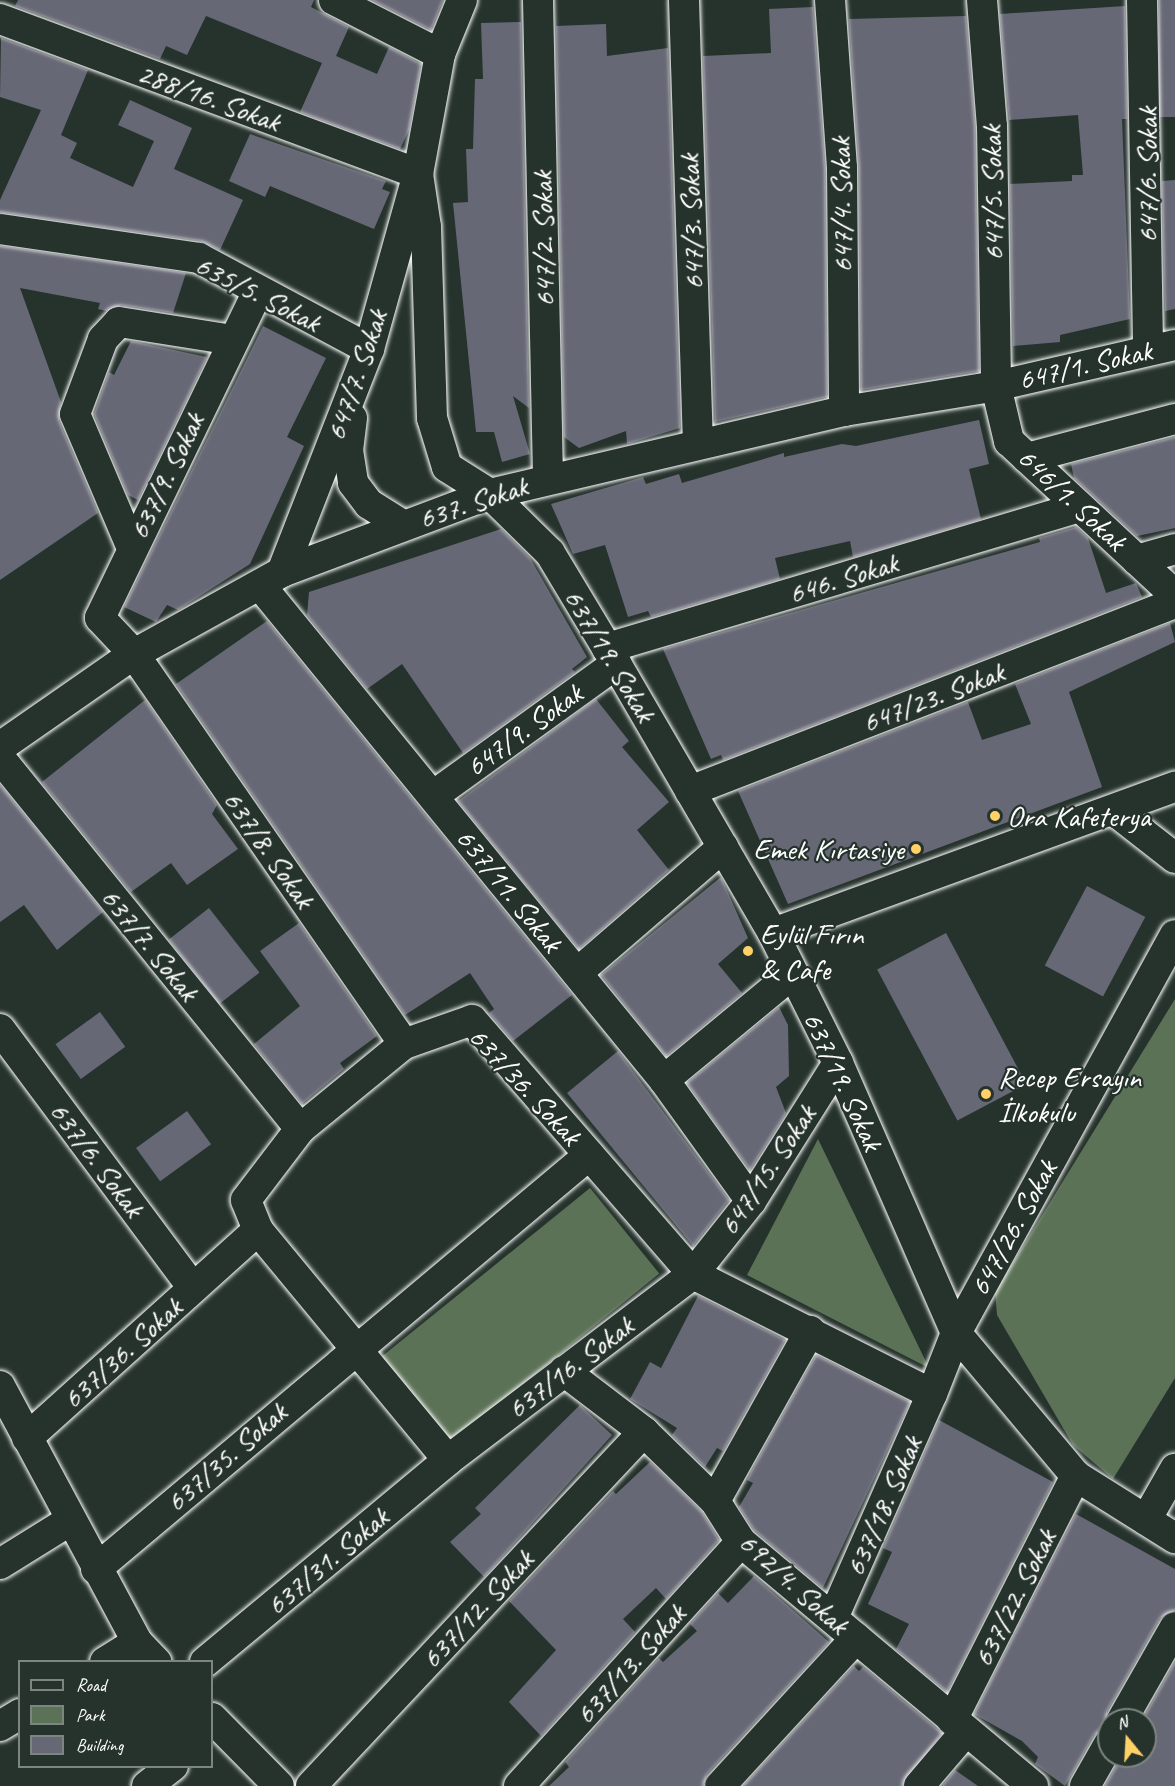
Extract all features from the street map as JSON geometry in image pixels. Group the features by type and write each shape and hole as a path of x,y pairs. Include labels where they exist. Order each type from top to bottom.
{"street":[{"path":"334,0 440,54"},
{"name":"647/7. Sokak","path":"271,578 369,349 418,174 440,54 462,0"},
{"name":"647/2. Sokak","path":"538,0 548,479"},
{"name":"647/3. Sokak","path":"684,0 698,444"},
{"name":"647/4. Sokak","path":"830,0 842,168 844,411"},
{"name":"647/5. Sokak","path":"982,0 992,126 996,386"},
{"name":"647/6. Sokak","path":"1142,0 1161,348"},
{"name":"288/16. Sokak","path":"0,19 418,174"},
{"name":"647/7. Sokak","path":"418,174 426,227 432,418 447,467 490,494"},
{"name":"635/5. Sokak","path":"0,229 199,258 369,349"},
{"name":"637/9. Sokak","path":"134,654 100,618 131,546 258,291"},
{"path":"131,546 75,414 103,339 119,322 233,340"},
{"name":"647/1. Sokak","path":"996,386 1161,348"},
{"path":"358,377 348,450 353,483 369,504 402,525"},
{"name":"637. Sokak","path":"0,747 134,654 271,578 402,525 490,494 548,479 844,411 996,386"},
{"name":"646/1. Sokak","path":"996,386 1010,441 1078,508 1175,595"},
{"path":"1027,458 1175,419"},
{"name":"637/19. Sokak","path":"490,494 550,553 773,933 838,1063 956,1333 1076,1476 1175,1538"},
{"name":"646. Sokak","path":"611,656 1078,508"},
{"path":"1137,560 1175,549"},
{"name":"637/11. Sokak","path":"271,578 433,796 664,1080 751,1201"},
{"name":"647/23. Sokak","path":"690,791 1175,603"},
{"name":"637/8. Sokak","path":"134,654 404,1044"},
{"name":"647/9. Sokak","path":"433,796 611,656"},
{"name":"637/7. Sokak","path":"0,758 300,1129"},
{"path":"773,933 1116,812 1175,787"},
{"path":"1116,812 1175,858"},
{"path":"577,974 723,847"},
{"name":"647/26. Sokak","path":"932,1394 956,1333 1175,934"},
{"path":"664,1080 792,974"},
{"name":"637/36. Sokak","path":"27,1438 258,1230 246,1200 300,1129 404,1044 472,1020 693,1274"},
{"name":"637/6. Sokak","path":"0,1029 193,1288"},
{"name":"647/15. Sokak","path":"693,1274 751,1201 838,1063"},
{"name":"637/35. Sokak","path":"96,1569 357,1345 589,1155"},
{"path":"258,1230 357,1345 448,1460"},
{"path":"693,1274 932,1394"},
{"name":"637/16. Sokak","path":"448,1460 693,1274"},
{"path":"715,1501 810,1331"},
{"name":"692/4. Sokak","path":"564,1371 644,1432 715,1501 741,1542 959,1725 1020,1782"},
{"path":"1,1392 69,1521 147,1652 113,1660"},
{"name":"637/18. Sokak","path":"833,1618 932,1394"},
{"name":"637/12. Sokak","path":"310,1786 644,1432"},
{"name":"637/31. Sokak","path":"207,1660 448,1460"},
{"path":"1146,1520 1175,1469"},
{"name":"637/22. Sokak","path":"920,1786 959,1725 1076,1476"},
{"path":"0,1564 69,1521"},
{"name":"637/13. Sokak","path":"519,1786 741,1542"},
{"path":"1129,1708 1175,1627"},
{"path":"720,1786 856,1638"},
{"path":"0,1726 18,1715"},
{"path":"215,1728 279,1786"},
{"path":"1085,1786 1097,1765"},
{"path":"147,1786 172,1768"}],"green space":[{"path":"1175,999 1175,1378 1113,1479 1073,1445 997,1315 995,1292"},
{"path":"818,1139 929,1368 747,1275"},
{"path":"590,1188 659,1273 449,1444 379,1359"}],"building":[{"path":"18,0 314,0 311,7 349,27 336,56 377,74 389,47 421,64 409,130 400,149 300,112 322,63 206,16 187,55 166,46 160,59 15,6"},
{"path":"372,0 443,0 431,30"},
{"path":"1159,0 1175,0 1175,117 1159,117"},
{"path":"1125,6 1127,119 1122,119 1130,319 1060,335 1060,342 1013,346 1010,184 1072,181 1072,175 1083,175 1078,115 1009,120 1000,14"},
{"path":"813,7 825,169 827,397 715,422 703,56 771,53 769,9"},
{"path":"966,16 975,127 979,371 861,390 859,167 849,19"},
{"path":"521,22 529,408 513,396 530,454 502,462 494,432 476,432 453,203 468,202 466,149 473,149 475,79 483,79 481,23"},
{"path":"606,24 607,56 668,48 680,428 627,444 626,431 579,448 564,437 556,26"},
{"path":"1,38 88,70 61,135 77,143 70,158 133,187 154,141 118,125 130,100 192,128 174,169 243,200 220,250 201,241 0,212 0,200 41,110 0,97"},
{"path":"250,134 386,181 382,189 390,192 374,229 270,186 265,197 229,181"},
{"path":"1175,180 1175,309 1165,311 1162,181"},
{"path":"0,246 186,273 173,313 121,305 106,311 98,309 100,303 20,288 61,402 59,421 98,513 0,580"},
{"path":"263,326 326,358 287,437 304,446 250,564 178,610 167,605 156,622 124,607"},
{"path":"131,341 207,357 138,500 128,495 94,414 109,372 114,375"},
{"path":"979,420 989,464 969,469 981,519 853,557 850,541 775,558 780,579 651,617 648,611 628,617 605,545 573,554 551,504 643,477 646,484 679,474 682,483 784,453 784,457 842,444 856,446"},
{"path":"1175,437 1175,528 1137,536 1074,478 1071,464"},
{"path":"1076,527 1088,538 1106,593 1136,583 1142,597 723,760 721,755 711,759 663,649 1040,542 1039,538"},
{"path":"501,529 530,558 587,657 572,669 575,672 463,753 402,664 367,689 307,615 309,592"},
{"path":"267,621 572,995 513,1041 489,1013 494,1009 470,973 405,1015 176,684"},
{"path":"1170,623 1175,642 1069,692 1102,787 788,904 738,791 968,702 982,740 1031,724 1015,684"},
{"path":"596,699 629,741 622,747 669,802 637,830 669,870 579,949 458,801"},
{"path":"145,700 217,805 212,814 238,849 187,885 171,863 131,892 42,782"},
{"path":"0,785 103,912 57,950 24,905 0,922"},
{"path":"721,877 748,938 718,964 742,993 666,1056 601,975"},
{"path":"1087,886 1145,917 1103,996 1045,965"},
{"path":"209,908 259,973 219,1004 169,939"},
{"path":"299,923 377,1036 340,1063 344,1069 302,1104 254,1044 300,1006 260,951"},
{"path":"946,933 1026,1084 957,1121 877,970"},
{"path":"779,1007 788,1025 789,1076 776,1087 786,1113 750,1170 687,1083"},
{"path":"100,1012 125,1047 81,1079 56,1044"},
{"path":"618,1051 729,1200 693,1246 567,1093"},
{"path":"187,1111 211,1144 160,1181 136,1148"},
{"path":"698,1296 785,1340 723,1451 717,1448 705,1467 672,1435 677,1428 630,1399 650,1362 661,1368"},
{"path":"816,1355 910,1402 823,1588 754,1530 739,1507 753,1483 747,1480 752,1470"},
{"path":"580,1405 612,1435 484,1577 450,1542 481,1514 475,1508"},
{"path":"939,1420 1053,1482 947,1692 896,1649 909,1624 868,1604 892,1552 883,1548"},
{"path":"650,1462 702,1512 719,1540 666,1599 656,1588 623,1619 635,1632 541,1736 509,1702 556,1650 509,1601 613,1491 616,1494"},
{"path":"1076,1514 1175,1569 1175,1610 1160,1618 1109,1708 1097,1708 1097,1733 1065,1786 1035,1764 1038,1757 1022,1741 974,1714"},
{"path":"754,1576 829,1642 707,1774 703,1786 549,1786 569,1767 565,1762 659,1658 663,1662 697,1631 690,1624 718,1593 728,1603"},
{"path":"1175,1662 1175,1786 1105,1786 1115,1768 1157,1768 1157,1708 1149,1708"},
{"path":"854,1666 859,1671 863,1667 942,1733 902,1786 743,1786"},
{"path":"955,1770 978,1786 942,1786"}],"place":[{"name":"Ora Kafeterya","path":"995,816"},
{"name":"Emek Kırtasiye","path":"916,849"},
{"name":"Eylül Fırın & Cafe","path":"748,951"},
{"name":"Recep Ersayın İlkokulu","path":"986,1094"}]}
